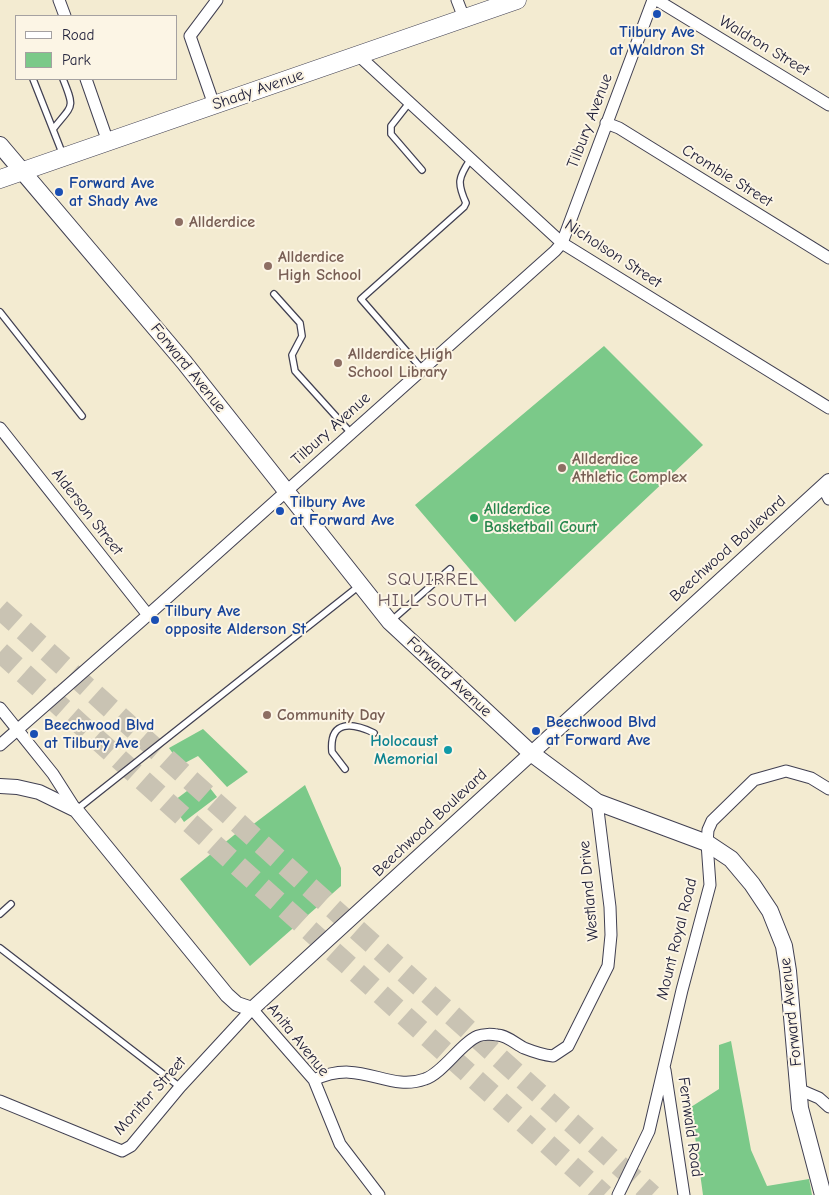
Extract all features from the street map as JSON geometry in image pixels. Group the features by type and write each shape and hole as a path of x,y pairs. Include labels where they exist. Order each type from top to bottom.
{"main road":[{"name":"Shady Avenue","path":"0,179 517,0"},
{"name":"Forward Avenue","path":"0,145 184,362 390,622 531,752 597,802 707,843 731,859 752,884 770,911 784,946 788,971 800,1108 824,1195"}],"street":[{"path":"59,0 65,15"},
{"path":"214,105 190,36 216,0"},
{"path":"457,0 464,18"},
{"name":"Tilbury Avenue","path":"17,730 148,615 562,243 652,0"},
{"name":"Waldron Street","path":"657,0 829,105"},
{"name":"Nicholson Street","path":"358,55 562,243 829,408"},
{"path":"86,80 108,142"},
{"name":"Crombie Street","path":"606,123 619,128 829,258"},
{"name":"Alderson Street","path":"0,428 148,615"},
{"name":"Beechwood Boulevard","path":"252,1009 531,752 827,489"},
{"path":"0,708 53,774 76,810 227,995 237,1004 252,1009"},
{"path":"0,745 17,730"},
{"name":"Mount Royal Road","path":"618,1195 649,1131 664,1063 710,885 707,843 708,830 712,821 754,780 786,771 811,778 829,790"},
{"path":"0,786 17,787 39,792 76,810"},
{"name":"Westland Drive","path":"314,1080 342,1070 364,1072 411,1083 427,1079 478,1036 500,1034 542,1055 553,1056 568,1046 608,966 611,935 610,907 597,802"},
{"name":"Anita Avenue","path":"252,1009 314,1080 340,1144 380,1195"},
{"name":"Monitor Street","path":"0,1101 122,1151 131,1146 180,1087 252,1009"},
{"name":"Fernwald Road","path":"664,1063 684,1195"},
{"path":"798,1089 818,1098 829,1107"}],"lane":[{"path":"33,80 64,157"},
{"path":"54,128 70,108 72,102 63,80"},
{"path":"409,103 391,126 392,134 422,170"},
{"path":"422,369 361,298 464,207 466,203 459,186 460,178 470,160"},
{"path":"274,294 300,323 302,336 292,355 295,371 351,433"},
{"path":"0,312 82,416"},
{"path":"390,622 450,569"},
{"path":"76,810 360,585"},
{"path":"345,769 332,752 333,736 337,730 345,725 357,725 374,733"},
{"path":"0,914 11,904"},
{"path":"0,948 180,1087"}],"green space":[{"name":"Allderdice Athletic Complex","path":"604,346 703,445 515,622 415,505"},
{"path":"203,729 248,772 227,787 198,756 181,765 169,748"},
{"path":"203,779 217,797 184,822 171,803"},
{"path":"305,785 341,868 341,886 250,966 180,879 244,827 247,829"},
{"path":"731,1041 751,1150 767,1186 809,1179 812,1195 703,1195 691,1107 719,1089 719,1045"}],"tunnel":[{"path":"0,609 652,1195"},
{"path":"0,652 604,1195"}],"place":[{"name":"Tilbury Ave at Waldron St","path":"657,14"},
{"name":"Forward Ave at Shady Ave","path":"59,192"},
{"name":"Allderdice","path":"179,222"},
{"name":"Allderdice High School","path":"268,266"},
{"name":"Allderdice High School Library","path":"338,363"},
{"name":"Allderdice Athletic Complex","path":"562,468"},
{"name":"Tilbury Ave at Forward Ave","path":"280,511"},
{"name":"Allderdice Basketball Court","path":"474,518"},
{"name":"Tilbury Ave opposite Alderson St","path":"155,620"},
{"name":"Community Day","path":"267,715"},
{"name":"Beechwood Blvd at Forward Ave","path":"536,731"},
{"name":"Beechwood Blvd at Tilbury Ave","path":"34,734"},
{"name":"Holocaust Memorial","path":"448,750"}],"district":[{"name":"SQUIRREL HILL SOUTH","path":"433,590"}]}
